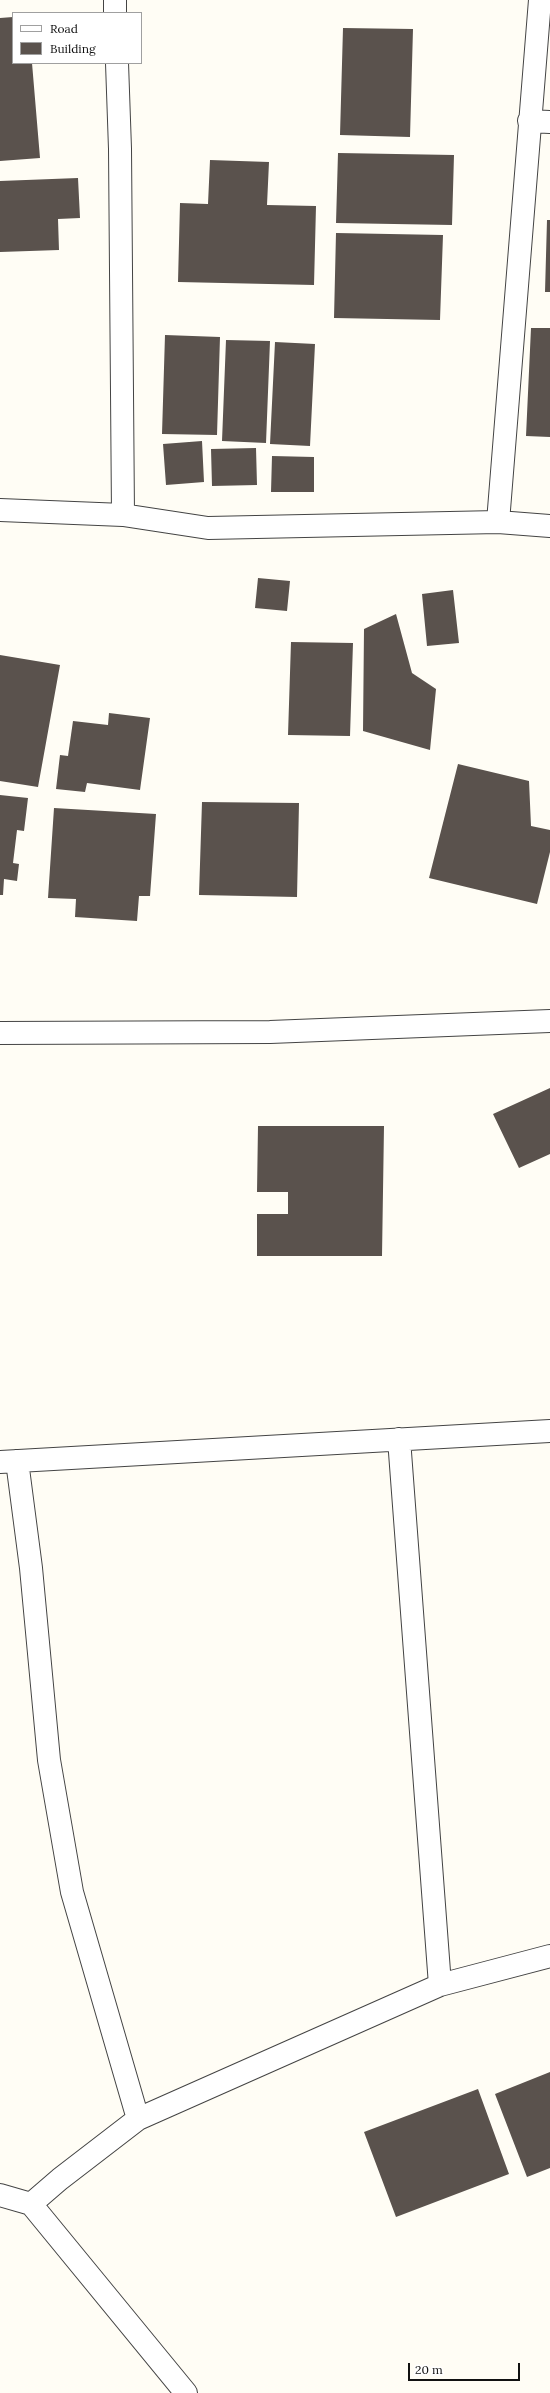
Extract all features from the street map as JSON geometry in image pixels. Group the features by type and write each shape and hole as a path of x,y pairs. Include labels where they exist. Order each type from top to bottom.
{"street":[{"path":"115,0 115,12"},
{"path":"498,522 540,121 540,0"},
{"path":"117,64 120,149 123,515"},
{"path":"0,510 123,515 208,528 498,522 550,526"},
{"path":"0,1033 270,1032 550,1022"},
{"path":"138,2119 72,1892 49,1760 31,1568 8,1461 550,1431"},
{"path":"399,1439 440,1985"},
{"path":"31,2204 60,2179 138,2119 440,1985 550,1956"},
{"path":"0,2195 31,2204 186,2393"}],"building":[{"path":"12,17 12,64 32,64 40,158 0,161 0,18"},
{"path":"343,28 413,29 410,137 340,135"},
{"path":"338,153 454,155 452,225 336,223"},
{"path":"210,160 269,162 267,205 316,206 314,285 178,282 180,203 208,204"},
{"path":"78,178 80,218 58,219 59,250 0,252 0,181"},
{"path":"547,220 550,220 550,292 545,292"},
{"path":"336,233 443,235 440,320 334,318"},
{"path":"531,328 550,328 550,437 526,436"},
{"path":"165,335 220,337 217,435 162,434"},
{"path":"226,340 270,341 266,443 222,441"},
{"path":"275,342 315,344 310,446 270,444"},
{"path":"202,441 204,482 166,485 163,444"},
{"path":"256,448 257,485 212,486 211,449"},
{"path":"272,456 314,457 314,492 271,492"},
{"path":"258,578 290,581 287,611 255,608"},
{"path":"453,590 459,643 427,646 422,594"},
{"path":"396,614 412,673 436,689 430,750 363,731 364,629"},
{"path":"291,642 353,643 350,736 288,735"},
{"path":"0,655 60,665 38,787 0,781"},
{"path":"109,713 150,718 140,790 87,783 85,792 56,789 60,755 68,756 73,721 108,725"},
{"path":"458,764 529,781 531,826 550,830 550,852 537,904 429,878"},
{"path":"0,795 28,798 24,831 17,830 13,863 19,864 17,881 4,879 3,895 0,895"},
{"path":"202,802 299,803 297,897 199,895"},
{"path":"54,808 156,814 150,896 139,896 137,921 75,917 76,899 48,898"},
{"path":"550,1088 550,1154 519,1168 493,1114"},
{"path":"258,1126 384,1126 382,1256 257,1256 257,1214 288,1214 288,1192 257,1192"},
{"path":"550,2072 550,2168 527,2177 495,2094"},
{"path":"478,2089 509,2174 396,2217 364,2132"}]}
